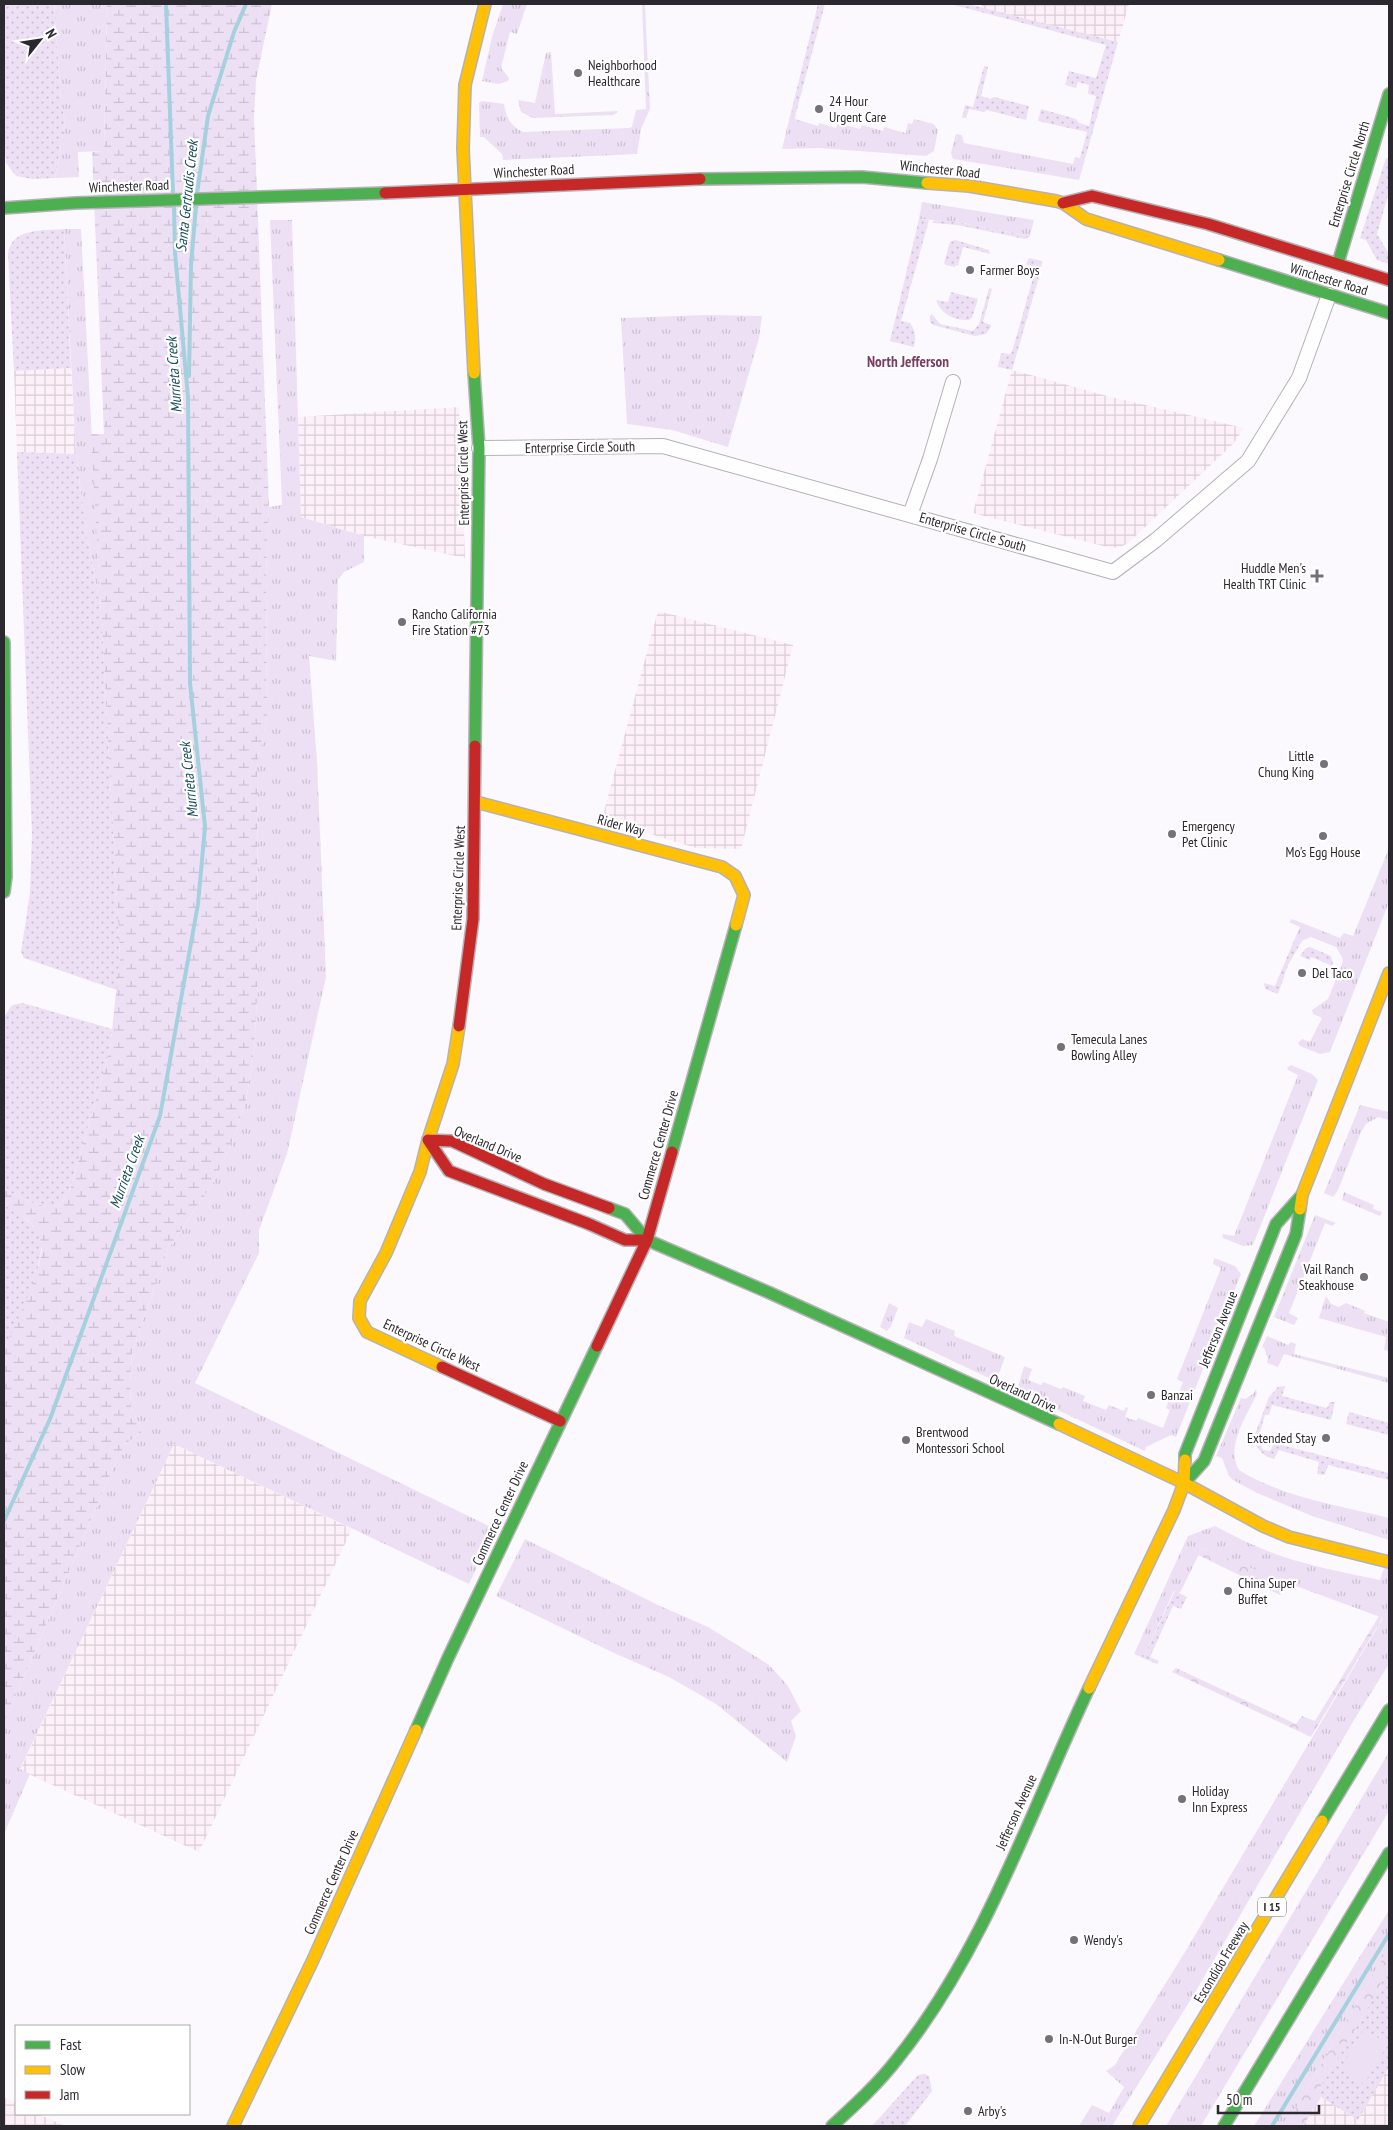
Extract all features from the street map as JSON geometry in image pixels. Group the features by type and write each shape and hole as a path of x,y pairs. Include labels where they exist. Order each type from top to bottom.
{"main road":[{"path":"465,190 463,149 466,85 474,42 485,4"},
{"name":"Enterprise Circle North","path":"1338,263 1389,94"},
{"name":"Winchester Road","path":"4,208 75,203 465,190 730,177 862,177 969,186 1063,203 1092,196 1208,224 1389,280"},
{"name":"Enterprise Circle West","path":"465,190 479,448 476,802 473,919 464,997 453,1064 428,1140 420,1172 386,1253 360,1301 359,1318 367,1332 560,1421"},
{"name":"Winchester Road","path":"1063,203 1086,219 1329,296 1389,313"},
{"path":"4,642 6,877 4,892"},
{"name":"Rider Way","path":"476,802 722,867 735,876 744,895"},
{"name":"Commerce Center Drive","path":"233,2126 312,1962 448,1658 647,1240 744,895"},
{"name":"Jefferson Avenue","path":"1184,1483 1204,1462 1243,1367 1296,1234 1302,1195 1389,973"},
{"name":"Overland Drive","path":"428,1140 449,1171 589,1224 624,1240 647,1240 778,1296 1184,1483 1263,1526 1289,1537 1384,1560"},
{"name":"Overland Drive","path":"428,1140 452,1141 544,1184 625,1214 647,1240"},
{"name":"Jefferson Avenue","path":"832,2126 861,2099 899,2058 919,2030 972,1944 1089,1687 1174,1510 1184,1483 1185,1454 1276,1224 1302,1195"},
{"name":"Escondido Freeway","path":"1140,2124 1389,1710"},
{"path":"1224,2126 1389,1853"}],"street":[{"name":"Enterprise Circle South","path":"479,448 663,446 1113,572 1156,540 1248,461 1299,378 1329,296"},
{"path":"910,515 930,459 953,382"}],"shaded area":[{"path":"982,4 1129,4 1118,42 981,8"},
{"path":"71,368 76,454 17,452 14,371"},
{"path":"1012,370 1111,397 1244,428 1233,444 1128,543 1121,547 1111,548 973,513"},
{"path":"459,407 465,558 364,536 301,517 298,417"},
{"path":"658,611 793,645 741,849 696,848 602,819"},
{"path":"174,1444 352,1529 199,1852 20,1770"},
{"path":"1389,1947 1389,2126 1286,2126"},
{"path":"4,2097 15,2102 15,2115 41,2115 65,2126 4,2126"}],"green space":[{"path":"4,4 54,4 61,101 65,122 55,178 32,179 16,176 6,163 4,140"},
{"path":"54,4 107,4 104,151 78,152 79,177 55,178 65,122 61,101"},
{"path":"107,4 272,4 256,80 254,117 269,507 266,575 267,717 257,766 258,980 254,1051 246,1101 231,1145 213,1183 168,1249 132,1352 131,1408 143,1431 125,1444 114,1466 4,1723 4,1349 39,1265 42,1250 34,1227 28,1220 4,1205 4,1189 40,1205 55,1206 65,1199 70,1189 110,1049 120,955 91,434 104,434 92,152 104,151"},
{"path":"503,4 527,4 517,34 510,32 501,68 509,78 508,81 499,84 482,81 492,37"},
{"path":"642,4 645,4 650,109 641,129 637,154 503,160 502,154 484,137 480,137 479,103 482,101 504,104 510,121 523,132 632,127 636,110 646,109"},
{"path":"818,4 825,4 796,113 791,112"},
{"path":"950,4 968,4 1118,42 1085,159 1080,158 1087,132 1038,121 1041,109 1076,119 1079,123 1089,126 1096,96 1088,94 1089,85 1078,82 1076,88 1065,85 1069,71 1096,78 1106,45"},
{"path":"551,52 555,114 618,111 617,113 613,115 533,118 521,112 518,100 535,103 546,53"},
{"path":"984,66 988,67 981,96 990,99 994,97 1029,106 1026,120 987,110 984,112 969,109 966,118 962,118 965,105 973,107"},
{"path":"791,112 796,113 795,119 818,126 819,123 836,128 838,123 860,129 862,125 883,131 884,127 906,133 908,123 912,124 914,119 934,124 938,130 934,151 926,156 819,148 782,149"},
{"path":"956,134 962,135 964,143 1073,164 1075,157 1085,159 1079,180 953,159 951,153"},
{"path":"1386,158 1389,159 1389,192 1377,234 1389,254 1389,264 1377,260 1366,240 1360,238"},
{"path":"922,202 1034,220 1030,236 957,222 919,219"},
{"path":"919,219 929,220 901,321 910,323 913,329 914,347 890,341"},
{"path":"270,220 292,220 301,517 364,536 364,562 344,572 338,580 336,661 309,656 317,761 326,977 287,1154 259,1230 259,1253 195,1383 495,1529 469,1584 174,1444 20,1769 30,1774 4,1834 4,1723 114,1466 125,1444 143,1431 131,1408 132,1352 168,1249 213,1183 231,1145 246,1101 254,1051 258,980 257,766 267,717 266,575 269,507 282,505"},
{"path":"934,220 957,222 1030,236 1025,239 957,225 933,223"},
{"path":"64,229 81,229 101,611 86,530 76,454"},
{"path":"64,229 71,368 14,371 8,254 11,245 15,239 29,232"},
{"path":"955,240 989,250 990,254 963,247 958,266 946,265 944,263 950,242"},
{"path":"1029,258 1042,261 1041,270 1012,370 998,367 1001,353 1010,354 1012,352 1035,271 1026,264"},
{"path":"989,288 992,289 983,322 991,325 991,327 986,334 975,336 933,325 930,322 932,314 940,324 973,331 979,324"},
{"path":"951,292 978,299 972,318 963,320 953,318 941,309 936,300 948,302"},
{"path":"706,315 762,316 759,338 728,447 672,430 627,424 621,318"},
{"path":"17,452 76,454 86,530 101,611 120,955 117,990 24,958 21,952 30,893 32,834"},
{"path":"1389,848 1389,902 1330,1052 1320,1054 1300,1046 1298,1043 1302,1039 1310,1042 1322,1018 1313,1014 1312,1010 1328,999 1343,962 1342,957 1336,947 1311,937 1302,941 1295,938 1300,927 1289,922 1292,919 1340,938 1344,933 1353,936"},
{"path":"1295,938 1302,941 1288,965 1278,994 1265,989 1264,983 1275,986"},
{"path":"1310,947 1331,956 1333,964 1331,969 1330,965 1311,957 1310,960 1300,956 1305,949"},
{"path":"23,1003 112,1029 110,1049 70,1189 61,1203 55,1206 40,1205 4,1189 4,1017 12,1005"},
{"path":"1291,1065 1312,1074 1318,1080 1253,1245 1243,1246 1223,1238 1222,1234 1234,1236 1298,1075 1288,1070 1287,1068"},
{"path":"1360,1105 1389,1112 1389,1120 1378,1117 1366,1124 1338,1190 1333,1197 1324,1193"},
{"path":"1344,1192 1374,1205 1373,1209 1382,1212 1380,1216 1342,1200"},
{"path":"4,1205 25,1218 34,1227 40,1238 41,1248 35,1277 4,1349"},
{"path":"1315,1215 1336,1223 1332,1226 1325,1223 1289,1313 1298,1318 1294,1325 1274,1317"},
{"path":"1214,1258 1235,1266 1241,1274 1176,1437 1171,1435 1146,1447 1145,1451 1017,1391 1024,1366 1032,1369 1028,1380 1041,1385 1043,1382 1061,1389 1063,1387 1085,1396 1083,1401 1106,1410 1109,1405 1124,1411 1126,1407 1128,1408 1125,1417 1136,1421 1138,1418 1163,1428 1170,1410 1166,1408 1169,1400 1175,1403 1183,1382 1177,1379 1221,1268 1213,1264"},
{"path":"1326,1296 1331,1304 1339,1307 1346,1303 1365,1311 1364,1313 1389,1322 1389,1351 1384,1350 1386,1337 1319,1318"},
{"path":"889,1303 898,1308 887,1331 880,1327"},
{"path":"926,1319 955,1331 954,1336 1005,1357 1000,1371 993,1380 904,1338 909,1322 922,1327"},
{"path":"1267,1336 1288,1345 1291,1342 1296,1344 1294,1354 1389,1378 1389,1383 1284,1354 1278,1367 1267,1363 1268,1358 1265,1349 1262,1347"},
{"path":"1285,1386 1282,1396 1327,1408 1330,1402 1335,1402 1331,1420 1272,1405 1269,1415 1265,1415 1257,1442 1260,1443 1263,1450 1270,1451 1274,1443 1389,1473 1389,1480 1328,1465 1325,1475 1317,1474 1319,1462 1279,1450 1274,1459 1262,1453 1257,1447 1255,1434 1269,1397 1278,1387"},
{"path":"1256,1389 1257,1394 1243,1421 1236,1441 1235,1461 1239,1470 1256,1480 1293,1494 1389,1518 1389,1540 1312,1516 1257,1493 1229,1476 1222,1458 1216,1456 1241,1398 1245,1399 1253,1394"},
{"path":"1349,1412 1389,1423 1389,1435 1346,1424"},
{"path":"1215,1526 1276,1554 1328,1569 1380,1580 1385,1565 1389,1566 1389,1664 1354,1720 1193,1996 1112,2126 1079,2126 1092,2105 1109,2113 1124,2087 1106,2071 1115,2065 1185,1952 1383,1618 1258,1572 1202,1548 1181,1591 1179,1593 1174,1591 1143,1658 1134,1654 1188,1536"},
{"path":"525,1539 658,1605 708,1627 769,1665 788,1686 801,1711 791,1721 796,1736 787,1762 716,1704 669,1677 614,1653 496,1596"},
{"path":"1202,1548 1286,1582 1280,1595 1198,1555"},
{"path":"1175,1591 1187,1597 1181,1609 1173,1606 1150,1657 1159,1661 1157,1664 1143,1658"},
{"path":"1379,1616 1383,1617 1311,1737 1172,1672 1176,1668 1296,1724 1302,1716 1315,1721"},
{"path":"1389,1752 1389,1811 1201,2126 1166,2126"},
{"path":"1389,1910 1389,1947 1286,2126 1254,2126"},
{"path":"1389,1947 1389,1967 1372,2001 1316,2094 1321,2097 1303,2126 1286,2126"},
{"path":"1389,1967 1389,2067 1358,2120 1316,2094 1372,2001"},
{"path":"1364,2029 1388,2044 1364,2084 1340,2069"},
{"path":"925,2074 929,2076 932,2091 905,2126 872,2126 918,2075"}],"waterway":[{"name":"Murrieta Creek","path":"166,4 173,194"},
{"name":"Santa Gertrudis Creek","path":"197,194 208,116 234,32 246,4"},
{"name":"Murrieta Creek","path":"4,1521 50,1419 160,1116 198,904 205,827 190,683 188,397 175,253 174,206"},
{"name":"Santa Gertrudis Creek","path":"189,376 191,265 196,206"},
{"path":"1272,2126 1389,1934"}],"traffic: fast":[{"path":"1338,263 1389,94"},
{"path":"700,179 862,177 927,183"},
{"path":"4,208 75,203 385,193"},
{"path":"1219,260 1389,313"},
{"path":"474,373 479,448 475,746"},
{"path":"4,642 6,877 4,892"},
{"path":"672,1152 736,925"},
{"path":"1185,1460 1185,1454 1276,1224 1302,1195"},
{"path":"609,1208 625,1214 647,1240 770,1293 1059,1424"},
{"path":"1184,1483 1204,1461 1296,1234 1300,1209"},
{"path":"416,1730 448,1658 597,1346"},
{"path":"832,2126 891,2067 929,2016 956,1972 1004,1879 1089,1688"},
{"path":"1322,1821 1389,1710"},
{"path":"1224,2126 1389,1853"}],"traffic: slow":[{"path":"474,373 463,149 465,85 485,4"},
{"path":"927,183 969,186 1056,201 1063,203 1086,219 1219,260"},
{"path":"476,802 722,867 735,876 744,895 736,925"},
{"path":"1300,1209 1302,1195 1389,973"},
{"path":"442,1367 367,1332 359,1318 360,1301 386,1253 420,1172 428,1140 453,1064 459,1026"},
{"path":"1059,1424 1184,1483 1263,1526 1289,1537 1389,1562"},
{"path":"1089,1688 1174,1510 1184,1483 1185,1460"},
{"path":"233,2126 312,1962 416,1730"},
{"path":"1139,2126 1322,1821"}],"traffic: jam":[{"path":"385,193 700,179"},
{"path":"1063,203 1092,196 1208,224 1389,280"},
{"path":"459,1026 473,919 475,746"},
{"path":"428,1140 452,1141 544,1184 609,1208"},
{"path":"428,1140 449,1171 589,1224 625,1240 647,1240"},
{"path":"597,1346 647,1240 672,1152"},
{"path":"442,1367 560,1421"}],"place":[{"name":"Neighborhood Healthcare","path":"578,73"},
{"name":"24 Hour Urgent Care","path":"819,109"},
{"name":"Farmer Boys","path":"970,270"},
{"name":"Huddle Men's Health TRT Clinic","path":"1317,576"},
{"name":"Rancho California Fire Station #73","path":"402,622"},
{"name":"Little Chung King","path":"1324,764"},
{"name":"Emergency Pet Clinic","path":"1172,834"},
{"name":"Mo's Egg House","path":"1323,836"},
{"name":"Del Taco","path":"1302,973"},
{"name":"Temecula Lanes Bowling Alley","path":"1061,1047"},
{"name":"Vail Ranch Steakhouse","path":"1364,1277"},
{"name":"Banzai","path":"1151,1395"},
{"name":"Extended Stay","path":"1326,1438"},
{"name":"Brentwood Montessori School","path":"906,1440"},
{"name":"China Super Buffet","path":"1228,1591"},
{"name":"Holiday Inn Express","path":"1182,1799"},
{"name":"Wendy's","path":"1074,1940"},
{"name":"In-N-Out Burger","path":"1049,2039"},
{"name":"Arby's","path":"968,2111"}],"district":[{"name":"North Jefferson","path":"908,362"}]}
